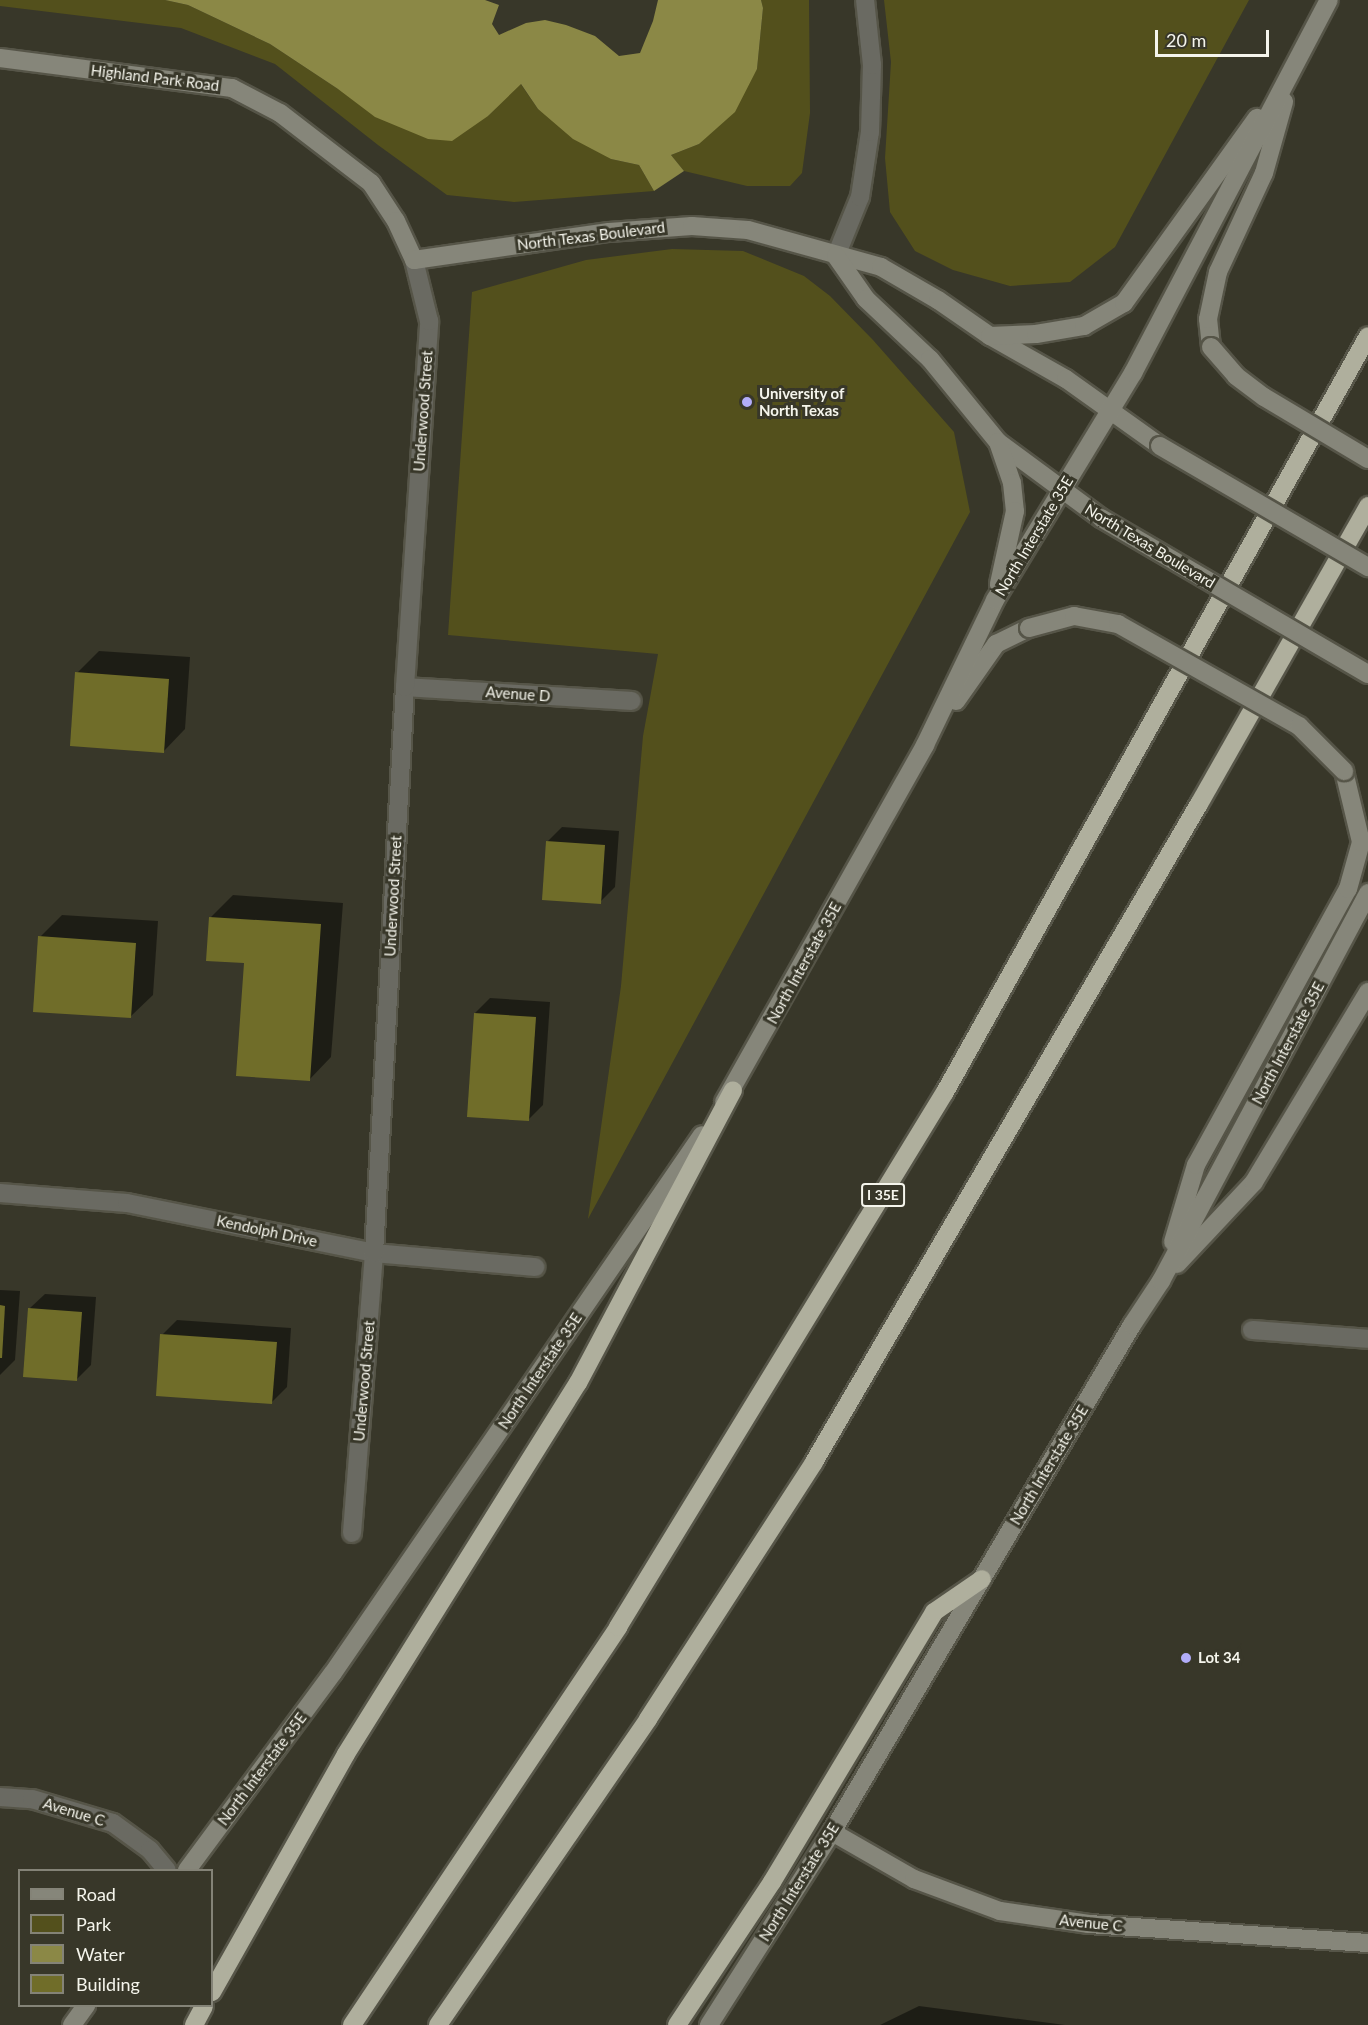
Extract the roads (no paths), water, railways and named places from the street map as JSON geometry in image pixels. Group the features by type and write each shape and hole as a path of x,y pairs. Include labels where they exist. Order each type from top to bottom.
{"highway":[{"name":"I 35E","path":"352,2025 618,1628 945,1092 1368,336"},
{"path":"438,2025 648,1719 814,1462 1198,804 1368,506"},
{"path":"213,1990 346,1754 578,1383 733,1090"},
{"path":"677,2025 772,1882 934,1612 982,1579"},
{"path":"194,2025 203,2007"}],"main road":[{"name":"North Interstate 35E","path":"188,1869 333,1673 733,1090 925,745 995,600 1133,373 1329,0"},
{"name":"Highland Park Road","path":"0,58 232,88 280,112 371,183 396,220 414,260"},
{"path":"990,336 1036,334 1084,326 1124,303 1295,65"},
{"path":"1295,65 1264,173 1218,272 1208,318 1211,347 1236,376 1264,397 1368,459"},
{"name":"North Texas Boulevard","path":"414,260 609,232 692,226 748,230 881,267 990,336 1066,379 1160,446 1368,567"},
{"name":"North Texas Boulevard","path":"836,256 866,299 930,359 998,442 1060,490 1101,518 1368,674"},
{"path":"995,600 1015,511 1012,483 998,442"},
{"path":"925,745 996,644 1029,628 1074,616 1118,624 1299,726 1344,771 1361,842 1348,889 1196,1165 1161,1281"},
{"name":"North Interstate 35E","path":"709,2025 832,1832 1131,1325 1161,1281 1368,893"},
{"path":"1161,1281 1254,1182 1368,992"},
{"name":"Avenue C","path":"832,1832 914,1880 1000,1911 1089,1924 1368,1943"},
{"path":"72,2025 85,2007"}],"street":[{"path":"836,256 860,197 870,132 872,65 865,0"},
{"name":"Underwood Street","path":"352,1533 374,1253 405,687 429,321 414,260"},
{"name":"Avenue D","path":"405,687 632,701"},
{"name":"Kendolph Drive","path":"0,1193 127,1203 374,1253 535,1267"},
{"path":"1252,1330 1368,1338"},
{"name":"Avenue C","path":"0,1797 32,1798 113,1823 150,1850 166,1869"}],"water":[{"path":"165,0 485,0 499,5 492,24 499,35 526,23 545,20 595,36 619,56 640,53 653,21 658,0 761,0 763,8 757,69 735,112 699,144 671,155 684,171 654,191 639,165 611,159 573,139 538,109 521,84 488,116 452,141 428,139 375,117 338,89 270,44 188,5"}],"place":[{"name":"University of North Texas","path":"747,402"},
{"name":"Lot 34","path":"1186,1658"}]}
